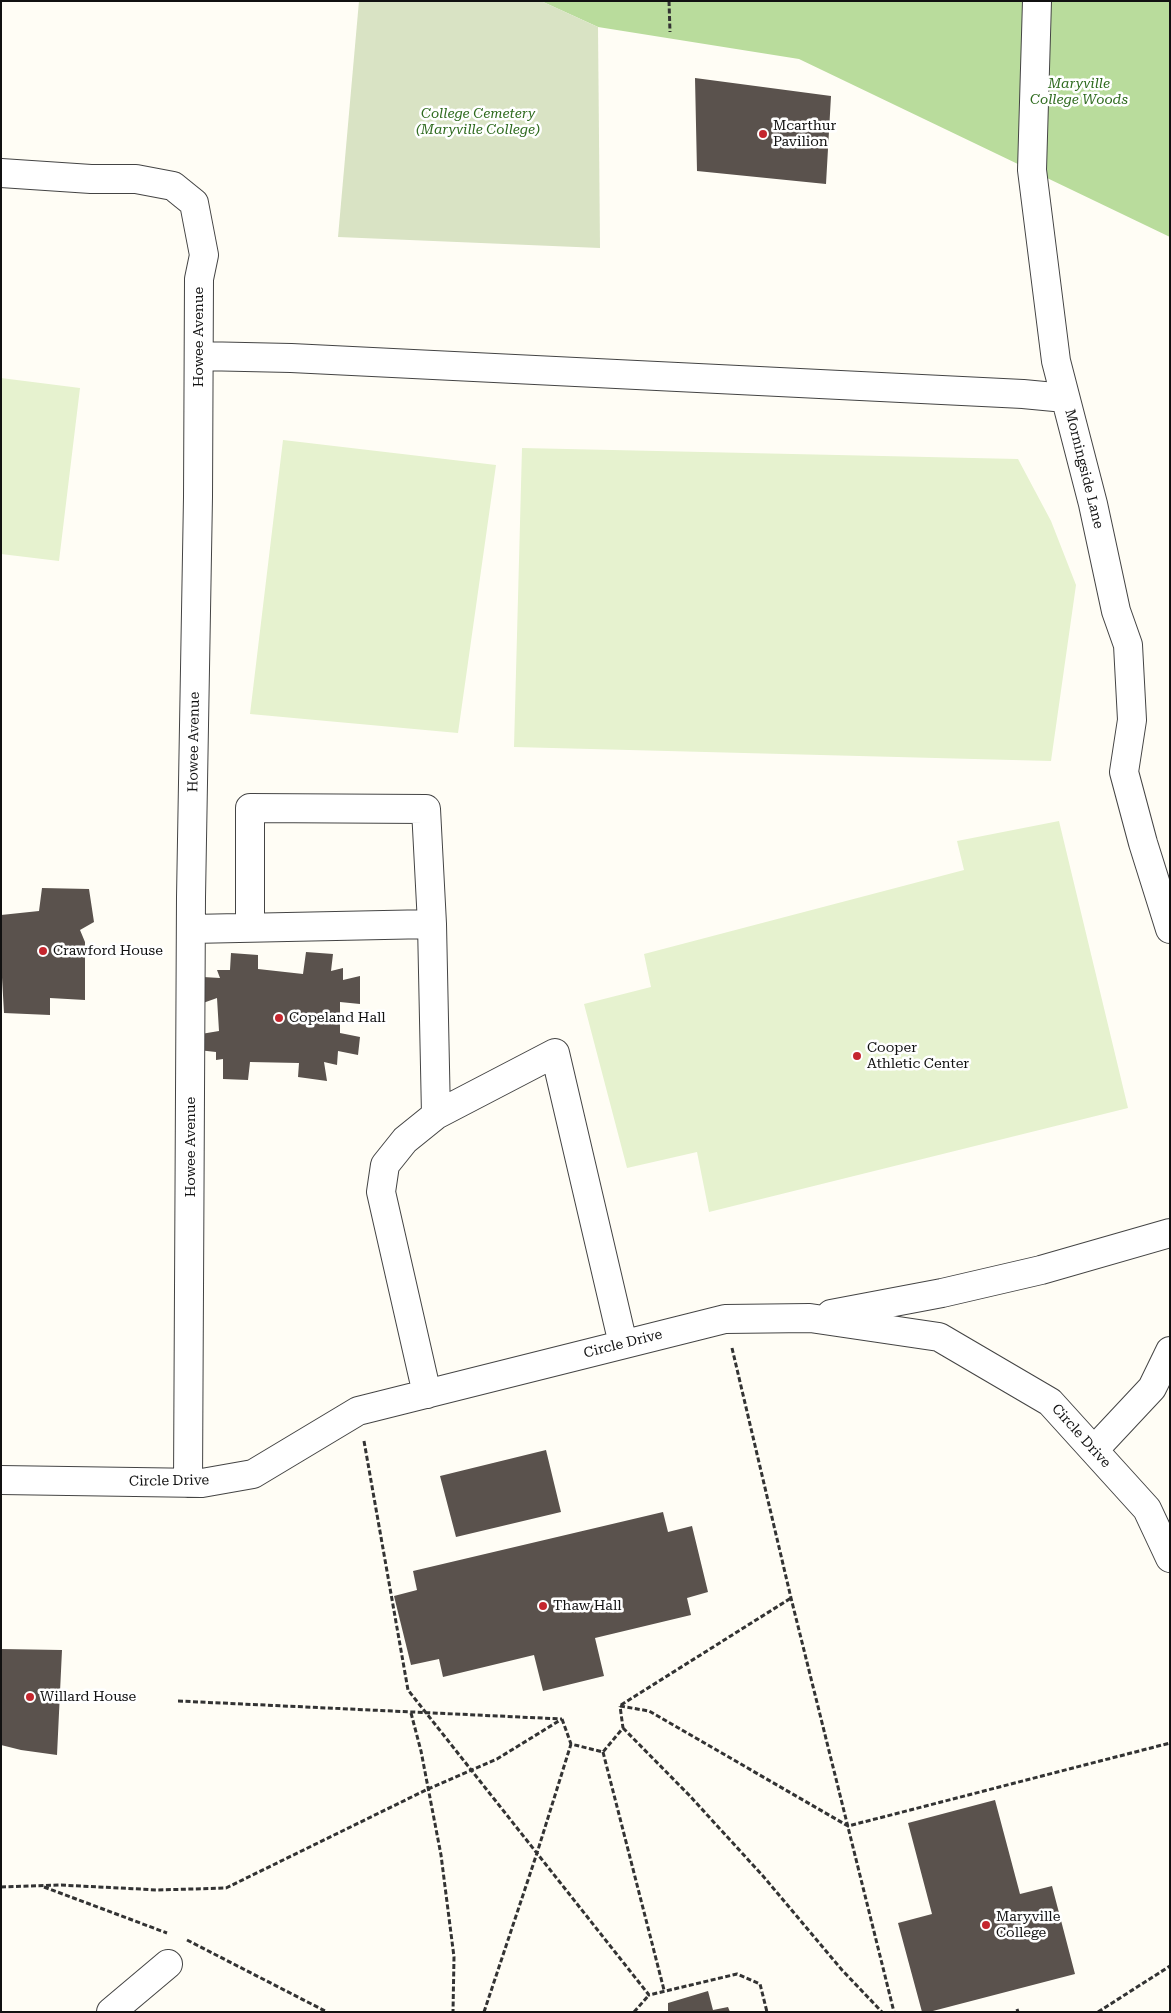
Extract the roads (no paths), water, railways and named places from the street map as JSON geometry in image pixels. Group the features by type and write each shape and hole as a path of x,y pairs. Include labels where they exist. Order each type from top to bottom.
{"street":[{"name":"Morningside Lane","path":"1038,1 1032,170 1056,361 1095,513 1116,611 1128,645 1128,686 1132,720 1124,772 1143,844 1170,929"},
{"name":"Howee Avenue","path":"1,173 91,179 136,179 173,186 194,204 204,255 199,279 191,929 188,1483"},
{"path":"199,356 291,358 1023,394 1066,398"},
{"path":"250,928 250,808 426,809 432,924 436,1115"},
{"path":"191,929 432,924"},
{"path":"427,1394 381,1192 385,1165 405,1140 436,1115 555,1053 624,1344"},
{"path":"810,1318 942,1293 1014,1276 1170,1233"},
{"name":"Circle Drive","path":"1,1480 202,1483 253,1474 358,1411 724,1319 810,1318 939,1337 1050,1402 1147,1508 1170,1558"},
{"path":"1094,1450 1152,1388 1170,1351"},
{"path":"111,2012 168,1964"}],"place":[{"name":"Mcarthur Pavilion","path":"763,134"},
{"name":"Crawford House","path":"43,951"},
{"name":"Copeland Hall","path":"279,1018"},
{"name":"Cooper Athletic Center","path":"857,1056"},
{"name":"Thaw Hall","path":"543,1606"},
{"name":"Willard House","path":"30,1697"},
{"name":"Maryville College","path":"986,1925"}],"park label":[{"name":"Maryville College Woods","path":"1079,92"},
{"name":"College Cemetery (Maryville College)","path":"478,122"}]}
